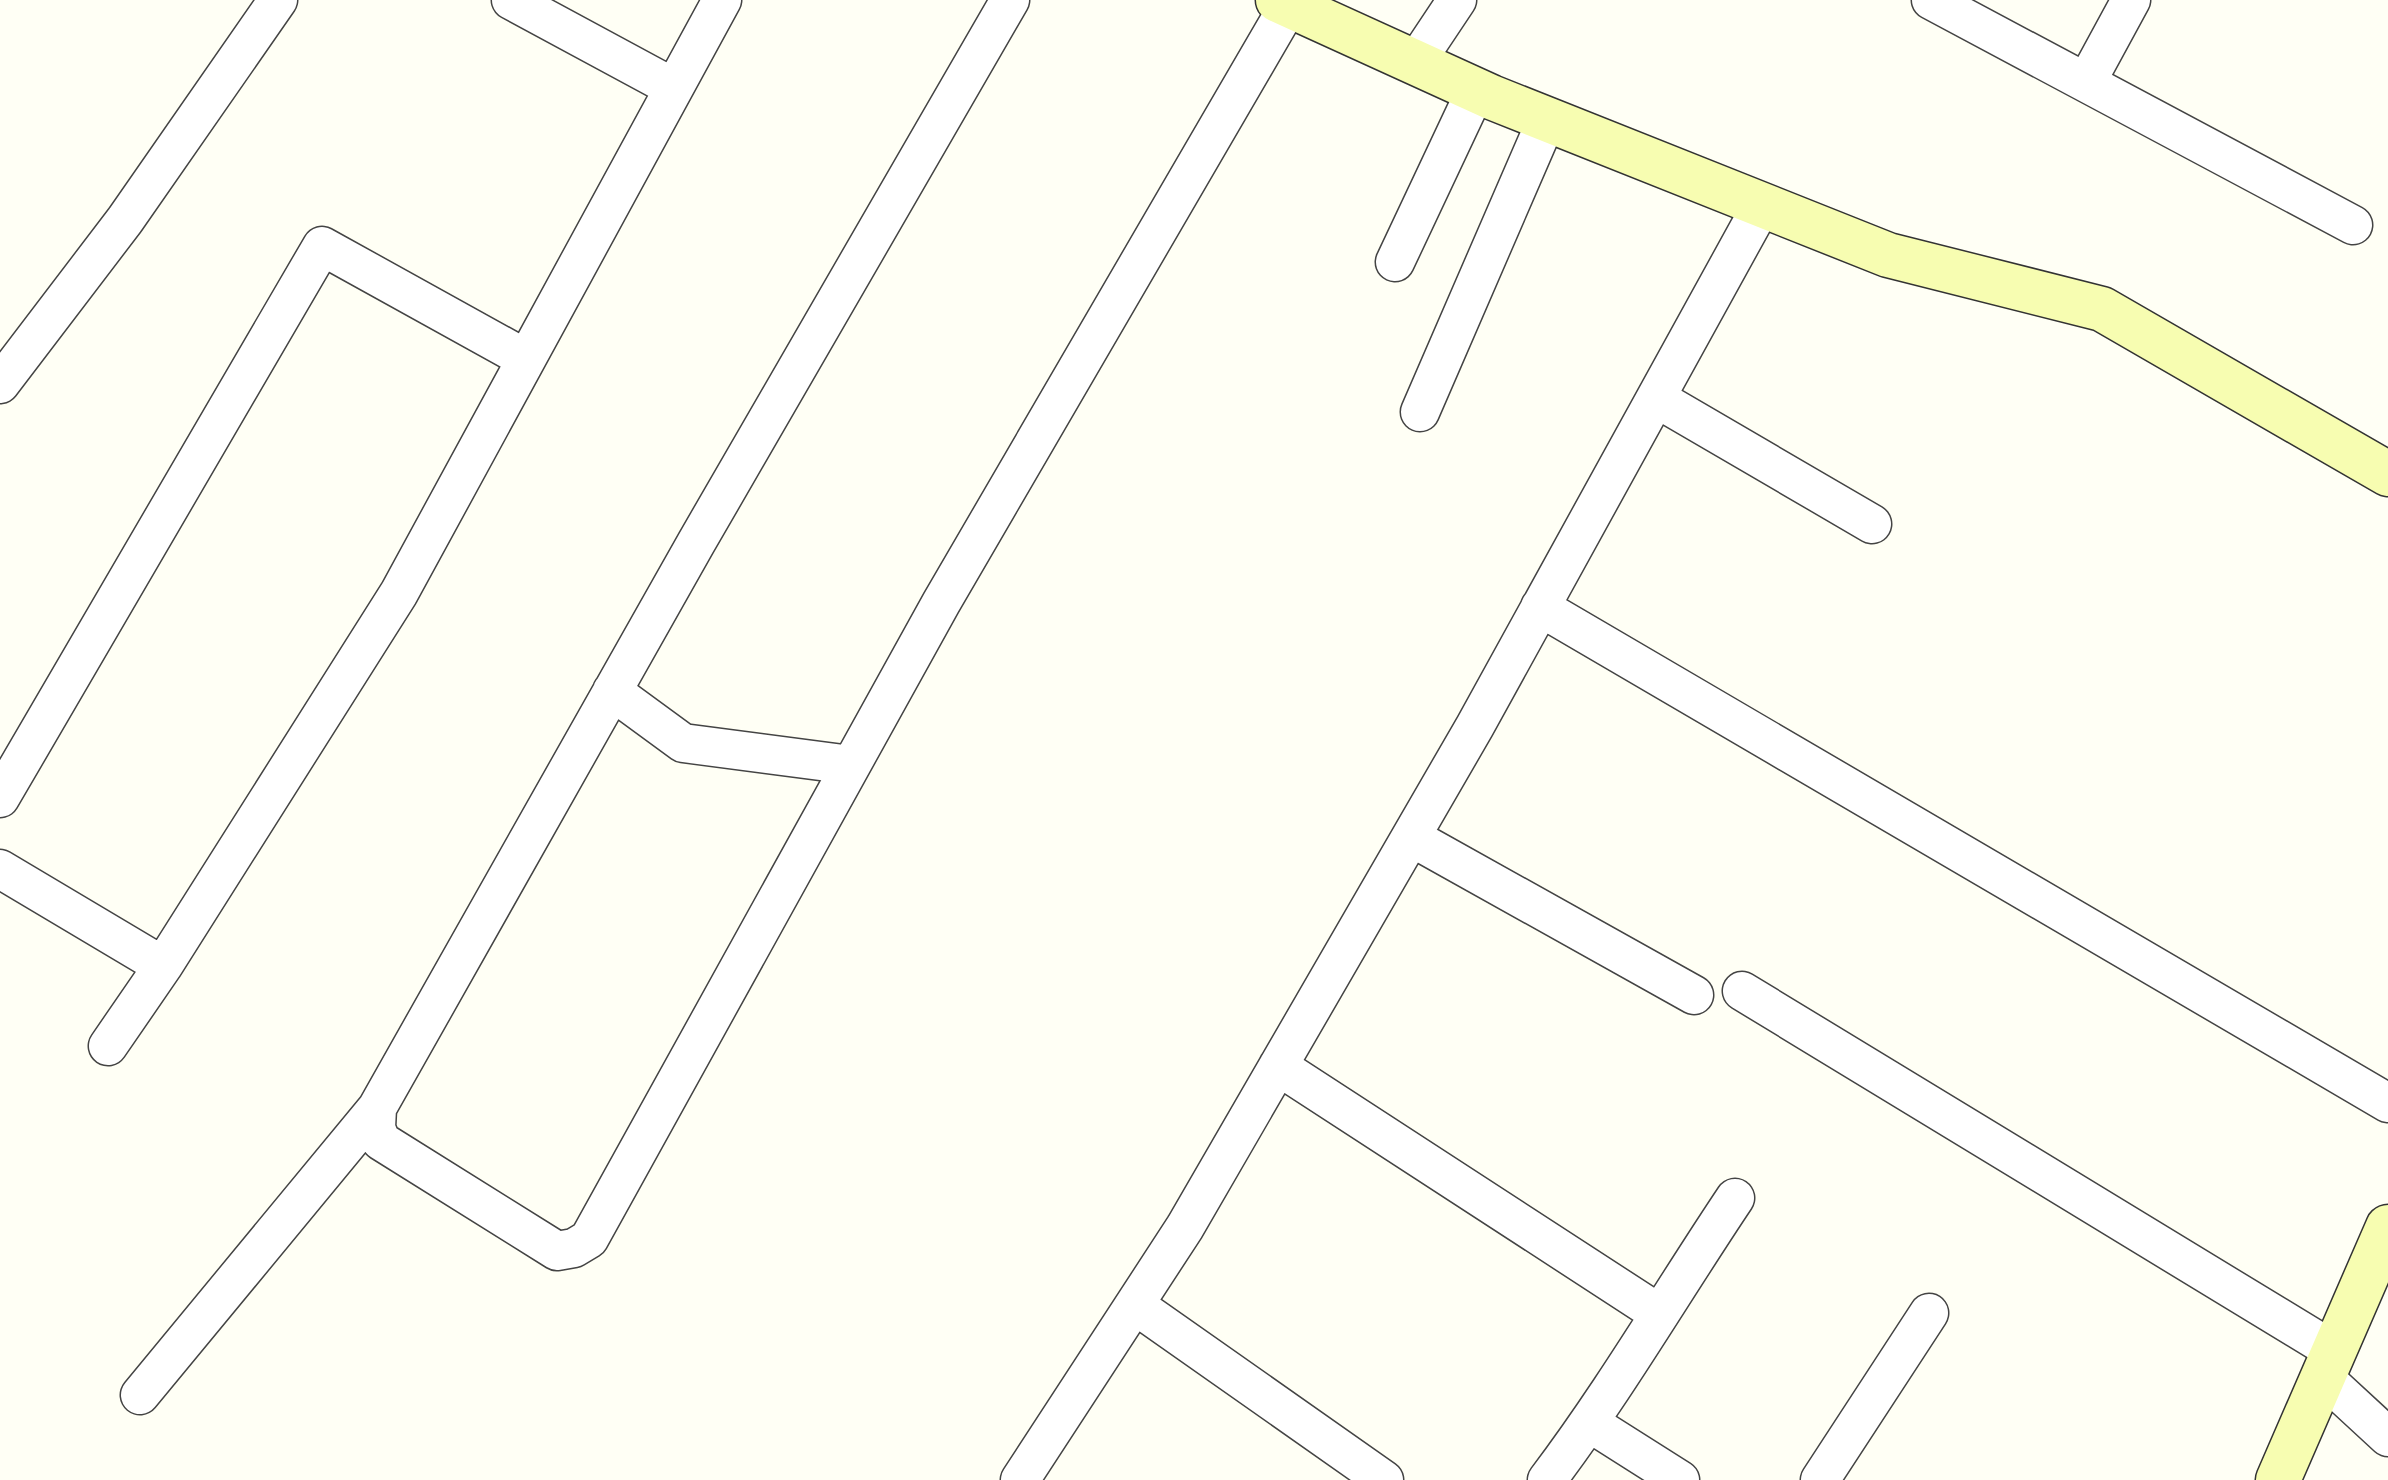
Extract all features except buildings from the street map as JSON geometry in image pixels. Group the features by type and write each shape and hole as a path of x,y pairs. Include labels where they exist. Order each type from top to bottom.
{"street":[{"path":"0,384 125,220 278,0"},
{"path":"511,0 674,88"},
{"path":"108,1046 163,966 399,593 722,0"},
{"path":"140,1395 377,1108 612,691 1010,0"},
{"path":"1415,63 1457,0"},
{"path":"1931,0 2353,225"},
{"path":"2087,81 2131,0"},
{"path":"377,1108 376,1128 381,1141 557,1251 574,1248 589,1239 941,603 1308,7 1415,63 1476,90 1888,255 2102,309 2388,474"},
{"path":"1395,262 1476,90"},
{"path":"1420,412 1547,119"},
{"path":"1020,1480 1185,1227 1411,837 1762,205"},
{"path":"0,798 322,246 526,359"},
{"path":"1656,398 1872,524"},
{"path":"1540,607 2388,1103"},
{"path":"612,691 683,743 851,765"},
{"path":"1411,837 1694,995"},
{"path":"0,869 163,966"},
{"path":"1742,991 2328,1364 2388,1437"},
{"path":"1278,1066 1658,1313"},
{"path":"1547,1480 1590,1423 1658,1313 1735,1198"},
{"path":"2278,1480 2388,1227"},
{"path":"1135,1305 1384,1480"},
{"path":"1820,1480 1929,1313"},
{"path":"1590,1423 1680,1480"}]}
